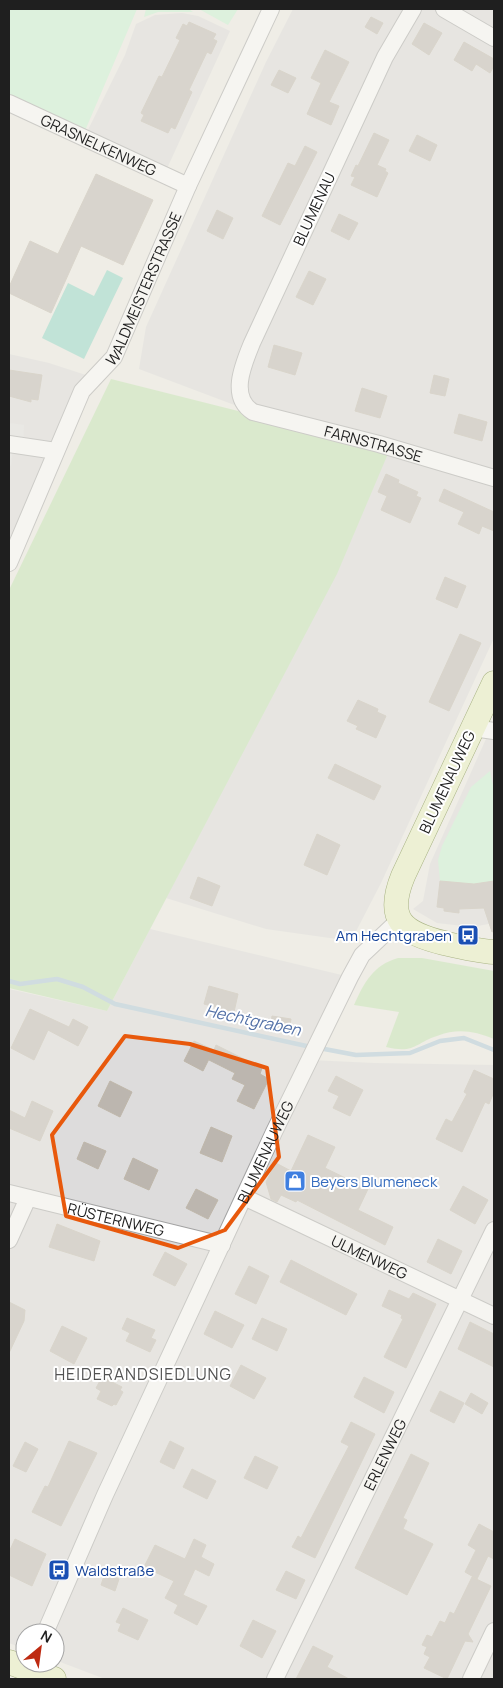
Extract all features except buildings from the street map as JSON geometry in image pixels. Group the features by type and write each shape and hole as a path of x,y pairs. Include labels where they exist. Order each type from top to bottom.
{"street":[{"name":"WALDMEISTERSTRASSE","path":"9,563 82,391 114,357 188,186 271,9"},
{"name":"BLUMENAU","path":"253,412 244,406 240,398 241,373 245,359 385,57 413,9"},
{"path":"444,9 494,38"},
{"name":"GRASNELKENWEG","path":"9,103 188,186"},
{"name":"FARNSTRASSE","path":"253,412 379,444 494,478"},
{"path":"9,444 56,451"},
{"name":"BLUMENAUWEG","path":"48,1623 105,1495 319,1039 362,955 398,920 395,902 398,888 484,729 494,683"},
{"path":"398,920 407,930 431,940 494,952"},
{"name":"RÜSTERNWEG","path":"9,1193 161,1228 222,1245"},
{"path":"9,1240 28,1198"},
{"name":"ULMENWEG","path":"244,1198 494,1316"},
{"name":"ERLENWEG","path":"275,1679 494,1230"},
{"path":"471,1679 494,1631"},
{"path":"40,1673 54,1679"}],"highlighted area":[{"path":"125,1036 190,1044 267,1068 279,1157 225,1230 178,1248 66,1216 52,1135"}],"shaded area":[{"path":"293,9 494,9 494,638 381,883 351,941 266,929 166,898 338,570 253,412 139,369 146,327 266,62"},
{"path":"182,13 198,16 230,31 164,175 84,138 125,55 136,24 155,15"},
{"path":"9,354 49,363 95,378 9,563"},
{"path":"9,423 24,425 23,446 13,445 11,466 9,465"},
{"path":"490,730 494,731 494,923 472,927 437,923 413,909 423,901 430,864"},
{"path":"150,929 350,977 310,1060 494,1065 494,1679 105,1679 65,1664 65,1623 15,1623 15,1645 9,1643 9,989 107,1011"}],"green space":[{"path":"9,9 137,9 84,133 9,97"},
{"path":"146,9 189,9 193,12 158,12 144,17"},
{"path":"199,9 238,9 228,25"},
{"path":"107,270 123,278 84,359 42,338 68,283 94,296"},
{"path":"111,379 390,449 337,574 107,1011 9,988 9,590"},
{"path":"490,771 494,790 494,881 474,884 440,881 438,860 442,846 471,787"},
{"path":"398,958 422,958 494,971 494,1039 473,1032 459,1031 437,1036 414,1047 396,1049 386,1047 399,1012 354,1005 370,976 382,965"}],"waterway":[{"name":"Hechtgraben","path":"9,981 20,984 57,979 83,987 115,1004 311,1047"},
{"name":"Hechtgraben","path":"319,1048 356,1055 410,1053 440,1041 464,1038 494,1050"}],"place":[{"name":"Am Hechtgraben","path":"468,935"},
{"name":"Beyers Blumeneck","path":"295,1181"},
{"name":"Waldstraße","path":"59,1570"}],"district":[{"name":"HEIDERANDSIEDLUNG","path":"143,1374"}]}
